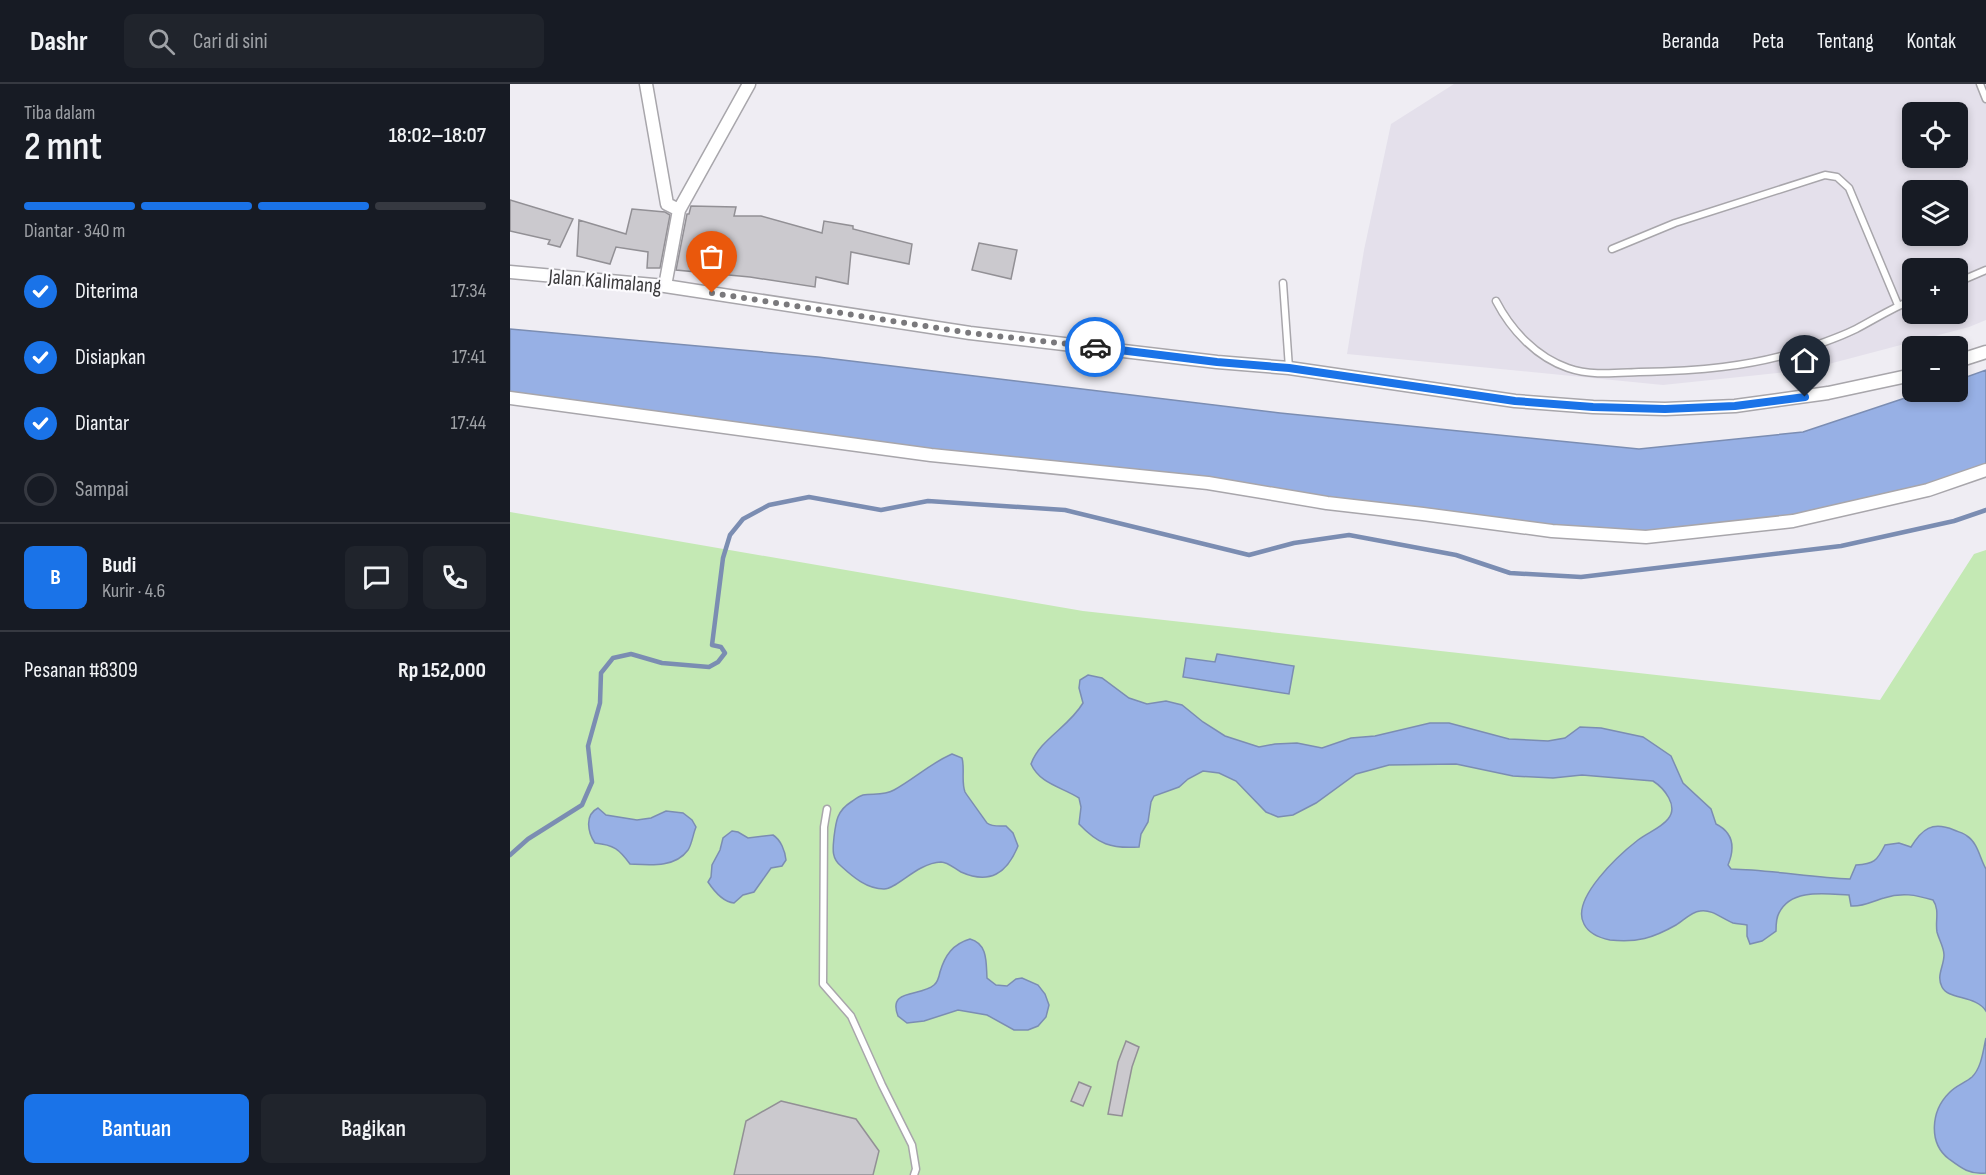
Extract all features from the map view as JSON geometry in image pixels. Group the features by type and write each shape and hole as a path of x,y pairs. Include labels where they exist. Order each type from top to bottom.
{"street":[{"path":"646,84 667,204 679,210"},
{"path":"665,286 679,210 749,84"},
{"name":"Jalan Kalimalang","path":"510,272 665,286 970,333 1217,362 1289,368 1515,401 1593,407 1665,409 1735,406 1828,393 1902,377"},
{"path":"1968,358 1986,352"},
{"path":"510,398 931,455 1209,483 1327,503 1552,531 1646,537 1793,521 1928,490 1986,470"}],"lane":[{"path":"1980,84 1986,99"},
{"path":"1612,249 1675,223 1825,175 1838,177 1849,188 1898,305"},
{"path":"1968,278 1986,270"},
{"path":"1283,283 1289,368"},
{"path":"1496,301 1505,319 1524,341 1565,367 1590,374 1708,370 1763,362 1806,349 1854,330 1902,304"},
{"path":"827,809 824,827 823,984 851,1016 912,1145 916,1169 914,1175"}],"shaded area":[{"path":"1454,84 1986,84 1986,320 1969,327 1935,336 1902,336 1902,345 1806,370 1663,385 1347,354 1364,250 1391,124"}],"green space":[{"path":"510,512 1083,611 1880,700 1974,554 1986,550 1986,1175 510,1175"}],"water":[{"path":"510,329 818,357 1280,413 1639,449 1803,432 1902,399 1902,402 1968,402 1968,376 1986,370 1986,469 1802,519 1646,537 510,398"},
{"path":"1217,654 1294,666 1289,694 1183,677 1186,658 1215,662"},
{"path":"1088,675 1102,678 1129,698 1147,704 1166,701 1182,705 1225,736 1259,747 1297,743 1322,748 1351,738 1375,736 1430,723 1449,723 1509,739 1548,741 1565,738 1580,727 1601,728 1643,737 1671,756 1683,783 1711,809 1716,824 1730,836 1732,853 1728,865 1731,869 1850,879 1856,865 1874,861 1885,845 1899,843 1911,847 1919,835 1928,828 1946,827 1971,839 1986,869 1986,1011 1976,1002 1950,994 1942,987 1940,975 1944,955 1937,932 1936,908 1933,900 1921,897 1897,895 1864,905 1851,906 1849,895 1800,896 1785,905 1779,913 1776,931 1762,941 1750,944 1747,925 1733,923 1705,911 1693,913 1668,930 1644,938 1628,941 1610,940 1592,933 1584,924 1582,914 1584,902 1590,890 1609,866 1638,840 1662,825 1671,814 1669,798 1653,781 1582,775 1553,778 1513,776 1456,764 1389,765 1356,774 1316,803 1293,815 1278,817 1266,812 1236,781 1219,773 1203,771 1179,787 1154,796 1139,847 1106,844 1092,836 1079,824 1081,807 1079,798 1046,781 1031,764 1041,747 1083,703 1079,688 1080,680"},
{"path":"952,754 962,758 965,792 987,823 993,826 1006,826 1013,833 1018,846 1003,870 989,877 981,877 961,872 944,862 932,863 884,889 861,882 838,863 833,853 833,845 838,817 846,805 863,795 890,792"},
{"path":"598,808 606,815 637,820 651,818 666,811 683,813 692,820 696,827 691,845 683,856 669,863 630,864 616,849 595,843 589,829 589,820"},
{"path":"732,831 748,838 773,835 782,846 786,860 782,866 771,868 754,892 743,895 734,903 723,898 708,882 723,838"},
{"path":"970,939 976,941 983,949 987,978 996,985 1007,986 1016,979 1022,978 1038,985 1049,1005 1046,1017 1038,1026 1028,1030 1014,1030 987,1015 958,1010 924,1021 907,1023 898,1016 897,1001 901,997 934,985 950,951"},
{"path":"1986,1038 1986,1173 1980,1173 1962,1168 1942,1152 1934,1127 1938,1109 1943,1100 1951,1091 1972,1077 1978,1068"}],"building":[{"path":"510,200 573,219 560,247 548,244 550,240 510,231"},
{"path":"691,206 736,207 734,216 761,216 822,233 824,221 853,226 853,229 912,244 909,264 851,252 848,284 816,277 815,287 750,277 676,270 687,214"},
{"path":"632,209 665,212 670,215 660,268 647,268 648,252 616,247 610,264 577,256 579,220 626,234"},
{"path":"979,243 1017,250 1011,279 972,270"},
{"path":"1126,1041 1139,1047 1132,1067 1122,1116 1108,1114 1118,1062"},
{"path":"1079,1082 1091,1087 1083,1106 1071,1101"},
{"path":"781,1101 856,1119 879,1151 873,1175 734,1175 746,1121"}],"waterway":[{"path":"510,855 528,839 582,805 592,782 588,746 600,703 601,673 613,658 631,654 662,663 709,667 718,662 725,653 721,647 712,645 723,558 730,535 743,519 769,505 809,497 881,510 928,501 1065,510 1249,555 1294,543 1349,535 1456,555 1510,573 1581,577 1841,546 1954,521 1986,510"}],"way so far":[{"path":"712,293 970,333 1095,347"}],"route":[{"path":"1095,347 1289,368 1515,401 1593,407 1665,409 1735,406 1805,397"}]}
